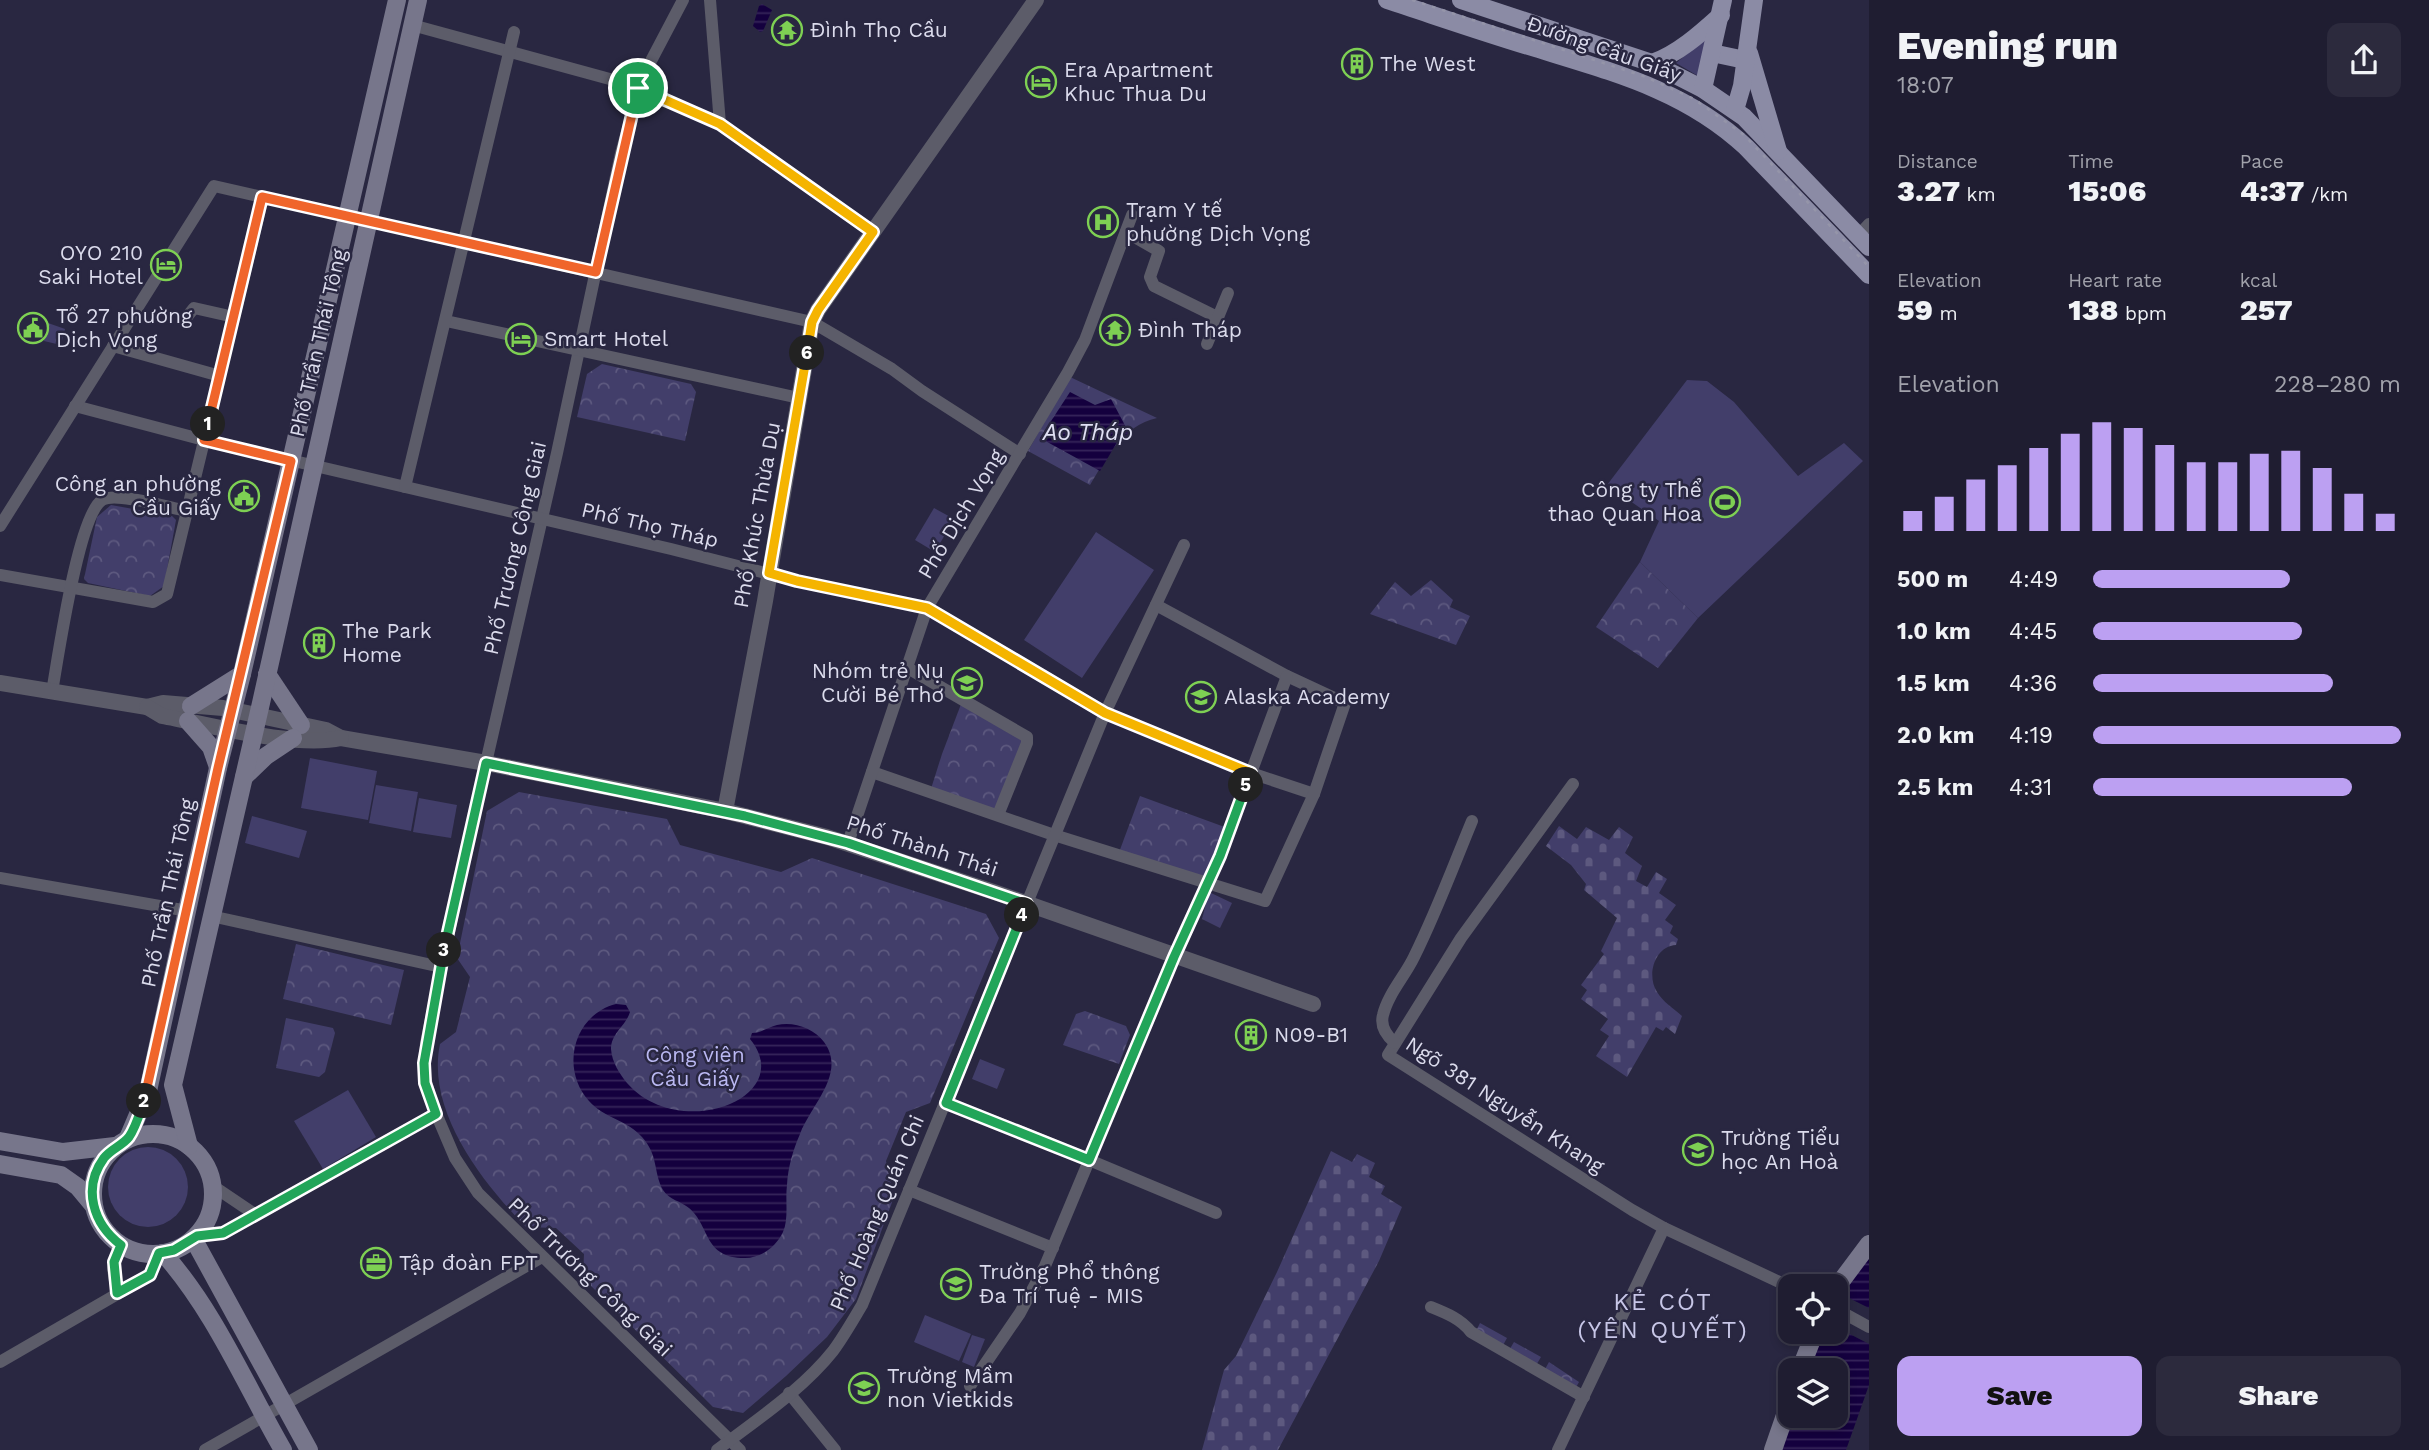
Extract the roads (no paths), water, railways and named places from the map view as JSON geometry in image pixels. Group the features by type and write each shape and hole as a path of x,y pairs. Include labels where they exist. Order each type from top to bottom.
{"main road":[{"name":"Phố Trần Thái Tông","path":"122,1142 148,1091 218,768 397,0"},
{"name":"Phố Trần Thái Tông","path":"189,1146 173,1085 418,0"},
{"name":"Đường Cầu Giấy","path":"1387,0 1648,85 1676,97 1713,119 1767,167 1869,275"},
{"name":"Đường Cầu Giấy","path":"1461,0 1502,6 1545,27 1652,63 1703,89 1735,110 1865,235"},
{"path":"1735,110 1754,0"},
{"path":"1703,89 1722,8"},
{"path":"1652,63 1677,50 1722,8"},
{"path":"393,20 412,25"},
{"path":"1538,49 1545,27"},
{"path":"1712,53 1746,54"},
{"path":"1746,54 1779,153"},
{"path":"218,768 211,747 190,714 242,674"},
{"path":"244,778 297,732 267,674"},
{"path":"148,1091 173,1093"},
{"path":"0,1141 63,1152 122,1142 138,1135 164,1135 189,1146 205,1164 213,1200 210,1212 195,1238 161,1253 137,1252 121,1245 104,1229 93,1205 78,1187 61,1175 0,1164"},
{"path":"93,1205 94,1179 106,1156 122,1142"},
{"path":"195,1238 309,1450"},
{"path":"1846,1274 1869,1244"},
{"path":"161,1253 184,1277 284,1450"},
{"path":"184,1277 207,1264"},
{"path":"1773,1450 1781,1428"}],"street":[{"name":"Phố Trương Công Giai","path":"683,0 638,88 440,967 424,1063 425,1083 454,1158 478,1193 740,1450"},
{"path":"710,0 720,124"},
{"name":"Phố Khúc Thừa Dụ","path":"725,811 812,322 1036,0"},
{"path":"412,25 628,84 720,124 873,232"},
{"path":"405,487 514,32"},
{"path":"0,526 214,186 812,322 892,369 1020,454"},
{"path":"0,575 153,602 167,594 262,197"},
{"name":"Phố Dịch Vọng","path":"848,843 927,608 1085,340 1132,215"},
{"path":"1126,232 1159,251 1150,277 1154,286 1217,317"},
{"path":"1207,344 1228,293"},
{"path":"186,318 194,308 234,317"},
{"path":"446,321 799,398"},
{"path":"113,346 219,376"},
{"name":"Phố Thọ Tháp","path":"75,406 204,440 797,581 927,608 1105,713 1251,773 1314,794"},
{"path":"52,692 72,587 92,513 103,500 117,497 187,512"},
{"name":"Phố Hoàng Quán Chi","path":"717,1450 789,1393 832,1352 852,1322 871,1285 1105,713 1184,545"},
{"path":"872,772 1054,835 1265,901 1314,794 1345,703 1287,676 1156,605"},
{"path":"906,667 1027,737 998,815"},
{"path":"970,1386 1020,1313 1053,1248 1174,957 1220,856 1287,676"},
{"path":"0,683 147,707 163,704 190,714"},
{"name":"Phố Thành Thái","path":"190,714 233,710 258,715 297,732"},
{"name":"Phố Thành Thái","path":"190,714 228,729 254,733 326,730 341,738 486,763 725,811 848,843 1174,957 1318,1001"},
{"name":"Ngõ 381 Nguyễn Khang","path":"1573,784 1461,938 1391,1049 1580,1178 1664,1228 1778,1281"},
{"path":"1391,1049 1382,1017 1388,1001 1418,950 1472,821"},
{"path":"0,878 188,911"},
{"path":"211,916 440,967"},
{"path":"946,1103 1216,1213"},
{"path":"195,1238 223,1233 436,1114"},
{"path":"212,1186 257,1215"},
{"path":"909,1190 1053,1248"},
{"path":"1558,1450 1664,1228"},
{"path":"117,1293 114,1262 121,1245"},
{"path":"0,1362 150,1275 161,1253"},
{"path":"205,1450 542,1258"},
{"path":"1431,1307 1450,1315 1465,1324 1471,1332 1584,1396"},
{"path":"1848,1315 1869,1326"},
{"path":"789,1393 835,1450"}],"water":[{"path":"762,4 772,10 763,31 760,32 753,26"},
{"name":"Ao Tháp","path":"1070,392 1095,405 1111,399 1129,433 1119,439 1100,471 1040,438"},
{"path":"616,1004 626,1005 630,1012 612,1043 613,1058 619,1071 627,1083 649,1101 675,1110 701,1111 726,1106 746,1095 758,1079 761,1060 750,1039 752,1033 790,1024 809,1029 824,1042 832,1065 829,1077 793,1152 786,1191 786,1221 783,1232 762,1254 745,1258 731,1257 715,1247 689,1208 663,1190 651,1151 642,1137 595,1107 580,1088 573,1059 581,1031 601,1010"},
{"path":"1869,1253 1869,1385 1846,1450 1781,1450 1788,1428 1848,1428 1848,1358 1813,1358 1819,1344 1848,1344 1848,1285"}],"railway":[{"path":"1412,0 1646,77 1694,99 1744,135 1869,267"}],"place":[{"name":"Đình Thọ Cầu","path":"787,30"},
{"name":"The West","path":"1357,64"},
{"name":"Era Apartment Khuc Thua Du","path":"1041,82"},
{"name":"Trạm Y tế phường Dịch Vọng","path":"1103,222"},
{"name":"OYO 210 Saki Hotel","path":"166,265"},
{"name":"Tổ 27 phường Dịch Vọng","path":"33,328"},
{"name":"Đình Tháp","path":"1115,330"},
{"name":"Smart Hotel","path":"521,339"},
{"name":"Công an phường Cầu Giấy","path":"244,496"},
{"name":"Công ty Thể thao Quan Hoa","path":"1725,502"},
{"name":"The Park Home","path":"319,643"},
{"name":"Nhóm trẻ Nụ Cười Bé Thơ","path":"967,683"},
{"name":"Alaska Academy","path":"1201,697"},
{"name":"N09-B1","path":"1251,1035"},
{"name":"Trường Tiểu học An Hoà","path":"1698,1150"},
{"name":"Tập đoàn FPT","path":"376,1263"},
{"name":"Trường Phổ thông Đa Trí Tuệ - MIS","path":"956,1284"},
{"name":"Trường Mầm non Vietkids","path":"864,1388"}],"district":[{"name":"KẺ CÓT (YÊN QUYẾT)","path":"1663,1316"}],"park label":[{"name":"Công viên Cầu Giấy","path":"695,1067"}]}
